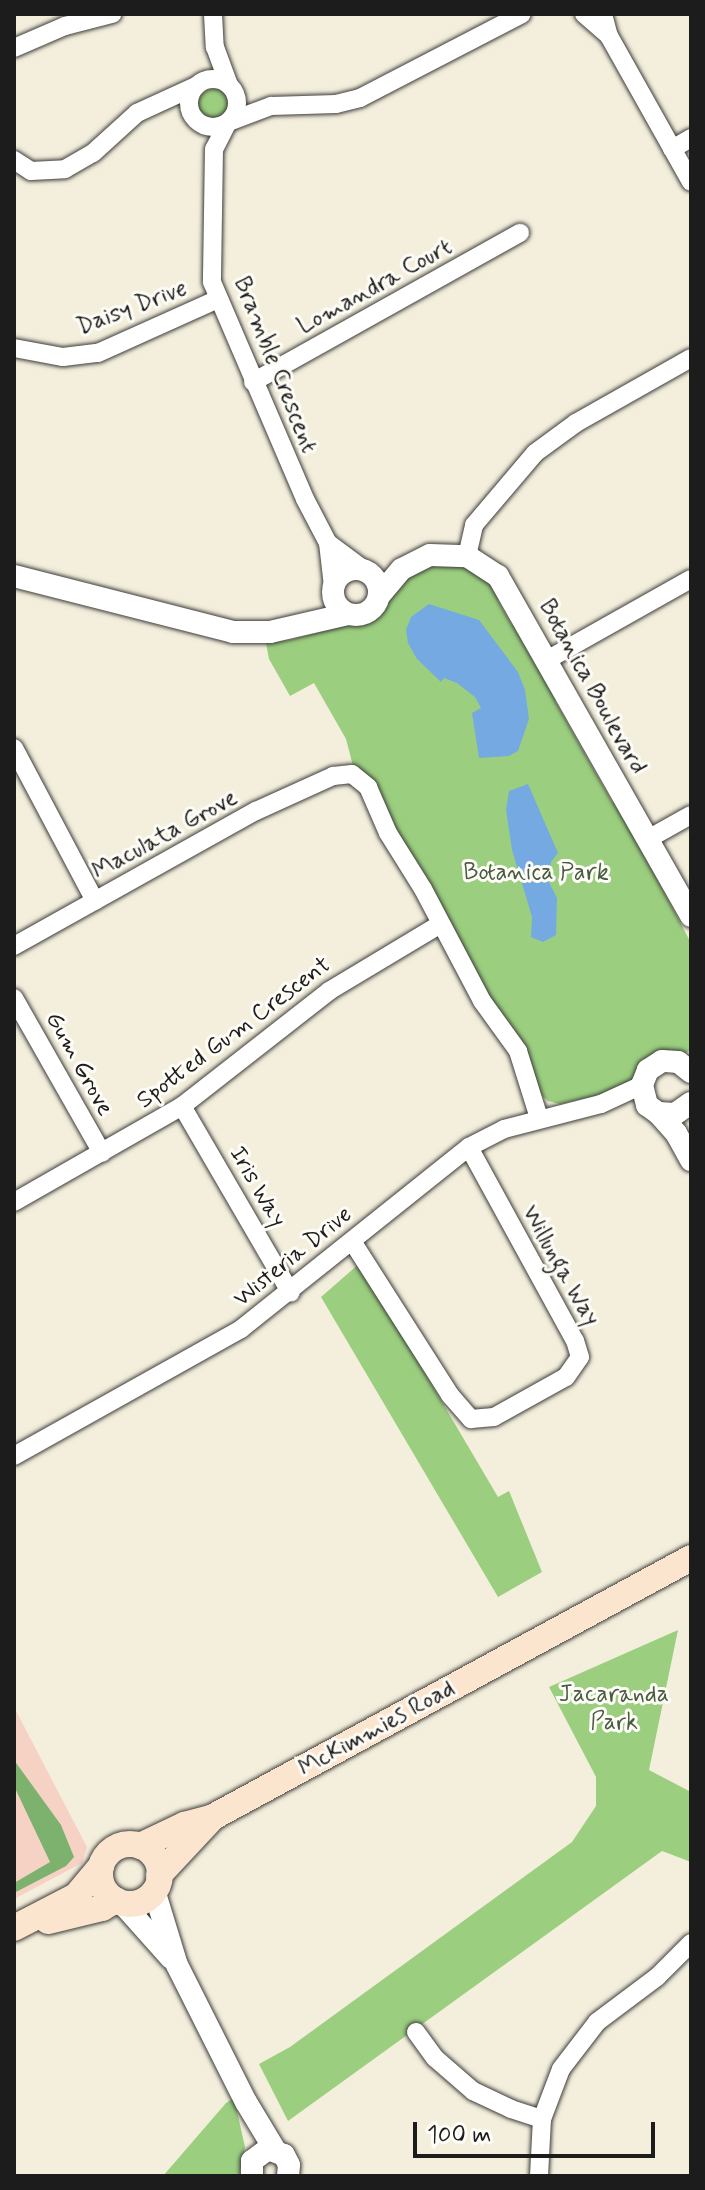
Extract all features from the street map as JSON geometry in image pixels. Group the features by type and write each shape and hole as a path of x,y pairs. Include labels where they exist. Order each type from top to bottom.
{"main road":[{"name":"McKimmies Road","path":"540,1640 556,1621 691,1539"},
{"name":"McKimmies Road","path":"140,1846 184,1825 213,1817 691,1558"},
{"name":"McKimmies Road","path":"157,1882 213,1817"},
{"path":"140,1846 154,1857 157,1882 140,1902 118,1901 85,1913 14,1928 76,1896 115,1848 140,1846"},
{"path":"101,1866 103,1887 118,1901"}],"street":[{"path":"14,48 48,22 112,14"},
{"path":"213,14 215,47 238,102 229,123"},
{"path":"156,105 211,128 271,106 310,106 360,98 521,14"},
{"path":"584,14 609,36"},
{"path":"603,14 609,36 691,182"},
{"path":"214,149 195,119 189,101 215,47"},
{"path":"14,160 31,171 54,173 65,169 93,153 127,120 199,84 216,79 271,106"},
{"name":"Bramble Crescent","path":"229,123 214,149 211,265 218,299 305,499 328,543 333,590"},
{"path":"672,149 691,138"},
{"name":"Lomandra Court","path":"253,382 520,233"},
{"name":"Daisy Drive","path":"14,348 63,357 98,353 218,299"},
{"path":"14,576 233,632 270,632 309,621 368,612 402,569 430,555 467,556 474,525 535,453 576,423 691,358"},
{"name":"Bramble Crescent","path":"328,543 366,571"},
{"name":"Botanica Boulevard","path":"467,556 498,576 691,916"},
{"path":"309,621 341,574 402,569"},
{"path":"366,571 378,583 379,596"},
{"path":"547,660 691,579"},
{"path":"333,590 337,606 348,614"},
{"path":"14,748 95,901"},
{"name":"Maculata Grove","path":"14,946 256,811 343,773 365,782 388,833 417,877 439,925"},
{"path":"648,839 691,815"},
{"path":"439,925 468,969 482,1001 520,1054 539,1118"},
{"name":"Spotted Gum Crescent","path":"14,1202 182,1106 329,991 439,925"},
{"name":"Gum Grove","path":"14,998 102,1153"},
{"path":"687,1063 654,1065 649,1101 676,1133 691,1160"},
{"path":"649,1101 675,1114 691,1103"},
{"name":"Wisteria Drive","path":"14,1456 241,1329 291,1293 469,1147 504,1129 539,1118 601,1104 649,1101"},
{"name":"Iris Way","path":"182,1106 291,1293"},
{"name":"Willunga Way","path":"352,1241 450,1395 471,1419 494,1417 566,1377 578,1363 578,1349 469,1147"},
{"path":"157,1882 177,1965 246,2102 275,2150 288,2160 290,2174"},
{"path":"118,1901 177,1965"},
{"path":"539,2176 542,2119 561,2069 597,2022 657,1977 691,1943"},
{"path":"416,2032 435,2058 473,2091 542,2119"},
{"path":"246,2102 250,2170"},
{"path":"250,2170 262,2151 275,2150"}],"shaded area":[{"path":"14,1707 87,1847 82,1863 14,1899"}],"green space":[{"path":"214,89 225,94 230,105 225,116 214,121 203,116 198,105 203,94"},
{"name":"Botanica Park","path":"453,563 478,571 501,595 498,601 512,625 518,627 557,696 555,701 612,802 618,805 691,943 691,1050 616,1091 560,1104 548,1101 540,1094 520,1038 496,1008 406,851 374,783 368,775 353,766 346,739 314,683 290,696 269,659 266,643 290,640 364,620 379,610 404,578 426,566"},
{"path":"360,1263 498,1497 509,1491 542,1572 498,1597 321,1297"},
{"name":"Jacaranda Park","path":"678,1630 649,1770 691,1792 691,1862 662,1851 288,2121 259,2064 290,2047 572,1842 596,1806 596,1777 549,1687"},
{"path":"14,1760 61,1825 74,1857 66,1866 14,1893 14,1883 50,1862 14,1786"},
{"path":"234,2098 245,2147 239,2176 163,2176 226,2103"}],"water":[{"path":"429,604 479,620 518,672 525,690 529,719 518,751 509,756 479,758 472,713 481,708 475,697 457,683 444,678 441,682 417,659 408,643 406,630 411,617"},
{"path":"528,784 558,853 551,862 549,882 557,898 556,935 543,942 531,937 532,917 512,850 506,810 509,791"}]}
